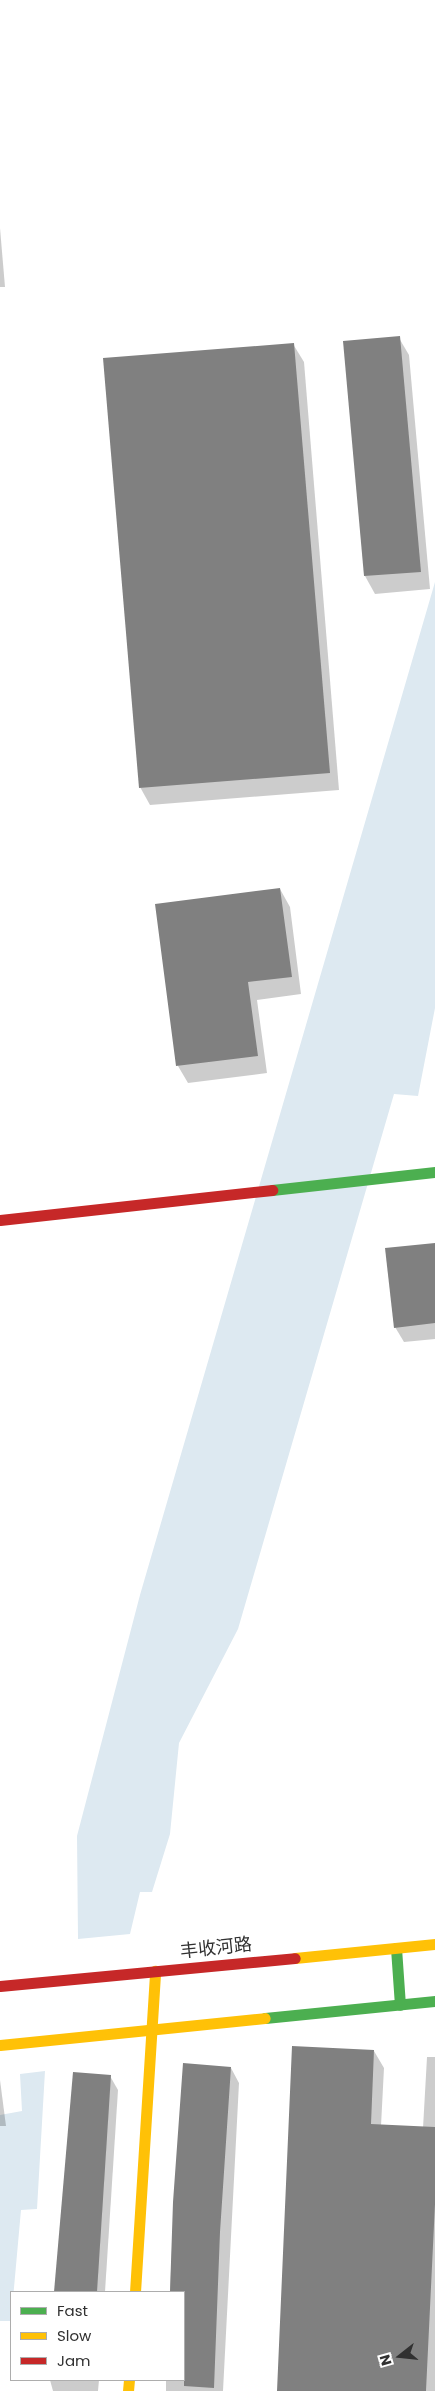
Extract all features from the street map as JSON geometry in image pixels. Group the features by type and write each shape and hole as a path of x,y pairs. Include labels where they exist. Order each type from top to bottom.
{"street":[{"path":"0,1220 435,1172"},
{"name":"丰收河路","path":"0,1986 435,1944"},
{"path":"396,1948 400,2005"},
{"path":"135,2291 155,1971"},
{"path":"0,2045 151,2028 435,2001"}],"shaded area":[{"path":"435,582 435,1008 418,1096 394,1094 238,1629 179,1743 170,1834 152,1892 140,1892 130,1934 78,1939 77,1836 140,1595"},
{"path":"45,2071 37,2209 21,2210 14,2291 10,2291 10,2321 0,2321 0,2115 22,2111 20,2074"}],"building":[{"path":"400,336 421,572 364,576 343,341"},
{"path":"294,343 330,773 139,788 103,358"},
{"path":"280,888 292,977 248,982 258,1056 176,1066 155,904"},
{"path":"435,1243 435,1323 394,1328 385,1248"},
{"path":"292,2046 374,2050 371,2124 435,2127 435,2204 426,2391 277,2391"},
{"path":"183,2063 231,2067 220,2232 214,2388 184,2386 185,2291 170,2291 173,2202"},
{"path":"73,2072 111,2075 97,2291 54,2291"}],"traffic: fast":[{"path":"272,1190 435,1172"},
{"path":"396,1948 400,2005"},
{"path":"265,2018 435,2001"}],"traffic: slow":[{"path":"295,1958 435,1944"},
{"path":"135,2291 155,1971"},
{"path":"0,2045 265,2018"},
{"path":"128,2391 129,2381"}],"traffic: jam":[{"path":"0,1220 272,1190"},
{"path":"0,1986 295,1958"}]}
